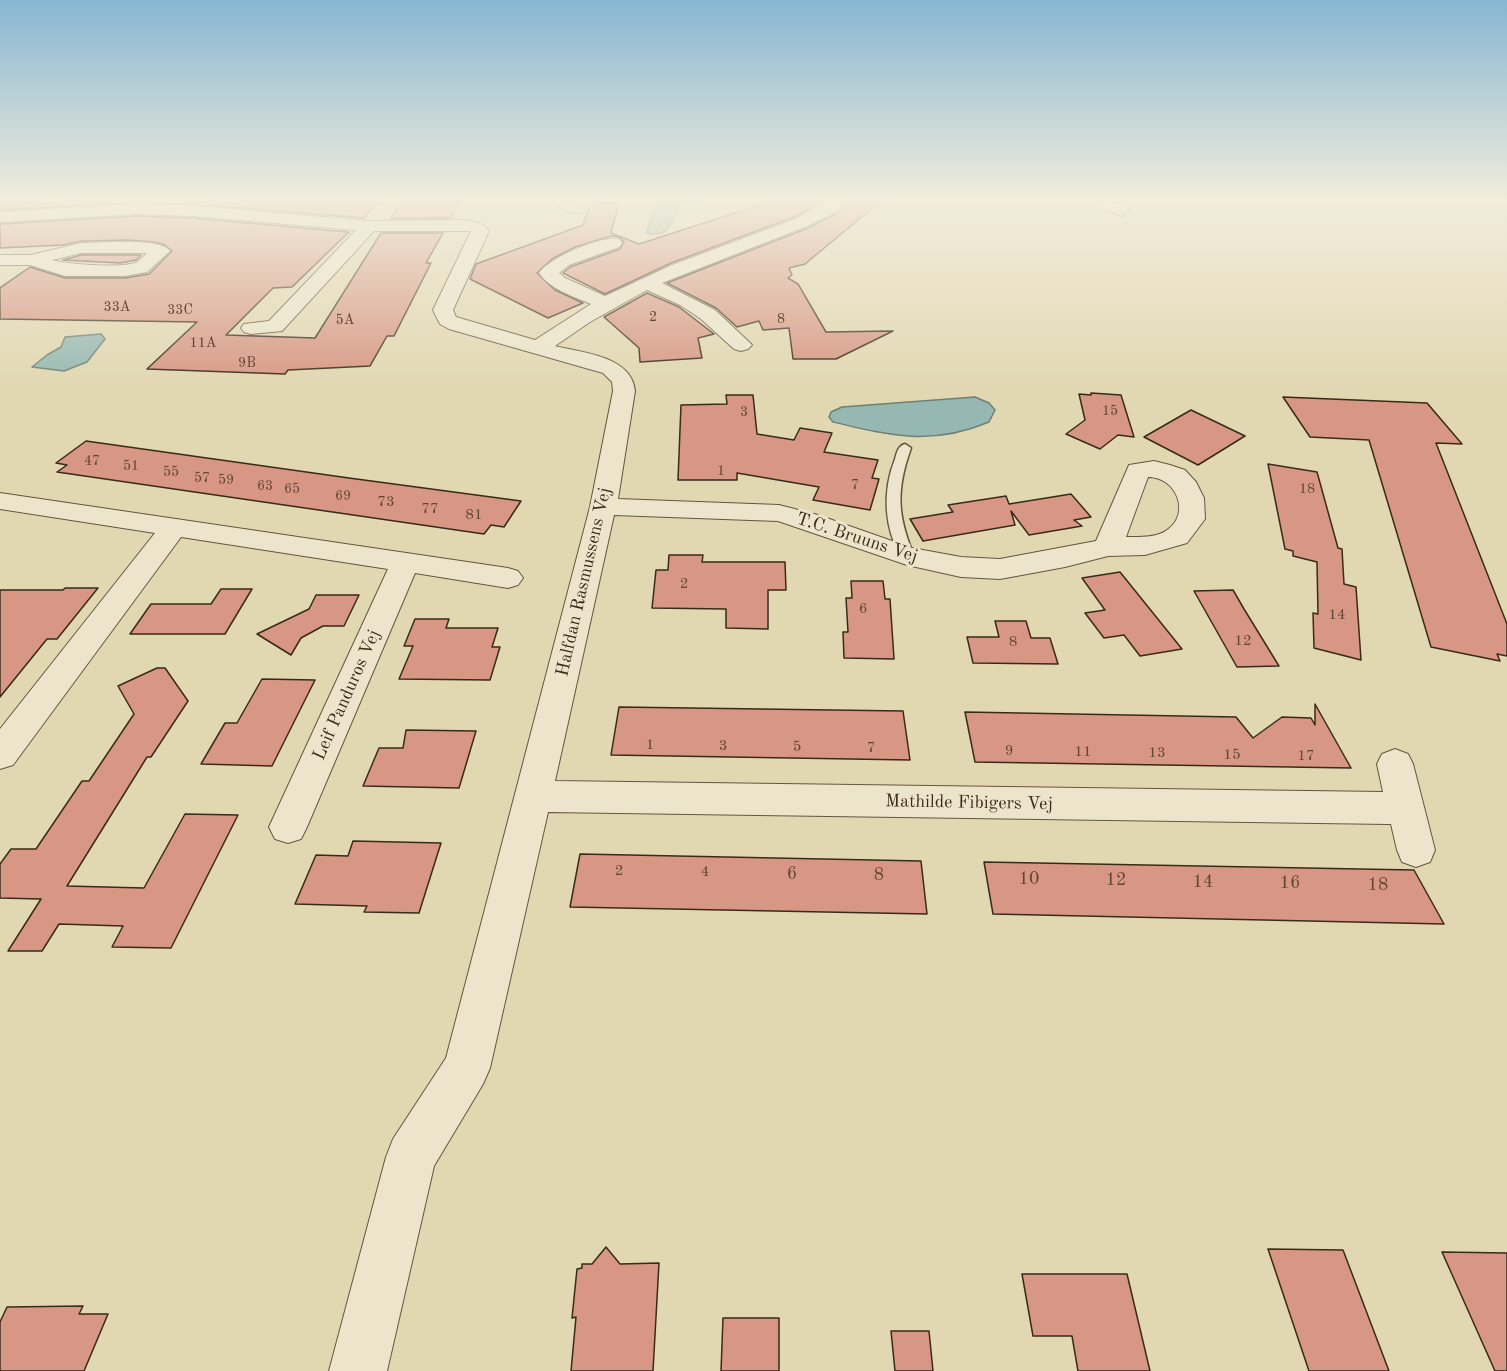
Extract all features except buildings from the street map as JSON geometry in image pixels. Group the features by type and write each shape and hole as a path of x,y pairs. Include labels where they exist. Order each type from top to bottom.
{"street":[{"path":"45,264 66,270 125,270 141,268 146,264"},
{"path":"250,328 275,327 326,264"},
{"name":"Halfdan Rasmussens Vej","path":"358,1371 411,1157 467,1068 603,507 624,391 622,380 611,368 456,325 447,320 443,310 465,264"},
{"path":"559,264 548,273 558,282 606,304"},
{"path":"538,348 563,329 606,304 646,282 690,264"},
{"path":"646,282 681,297 716,318 741,345"},
{"path":"0,501 508,578"},
{"name":"T.C. Bruuns Vej","path":"603,507 779,513 807,520 907,556 961,567 1000,569 1065,558 1108,547"},
{"path":"0,755 174,528"},
{"name":"Leif Panduros Vej","path":"288,827 406,562"},
{"path":"1395,764 1416,850"},
{"name":"Mathilde Fibigers Vej","path":"532,796 1388,808 1407,811"}],"lane":[{"path":"905,448 895,474 891,502 896,530 907,556"}],"water":[{"path":"101,334 105,339 87,362 64,371 32,367 61,347 65,337"},
{"path":"975,397 989,403 995,410 989,422 949,434 911,436 893,434 833,422 829,417 831,412 842,407"}]}
